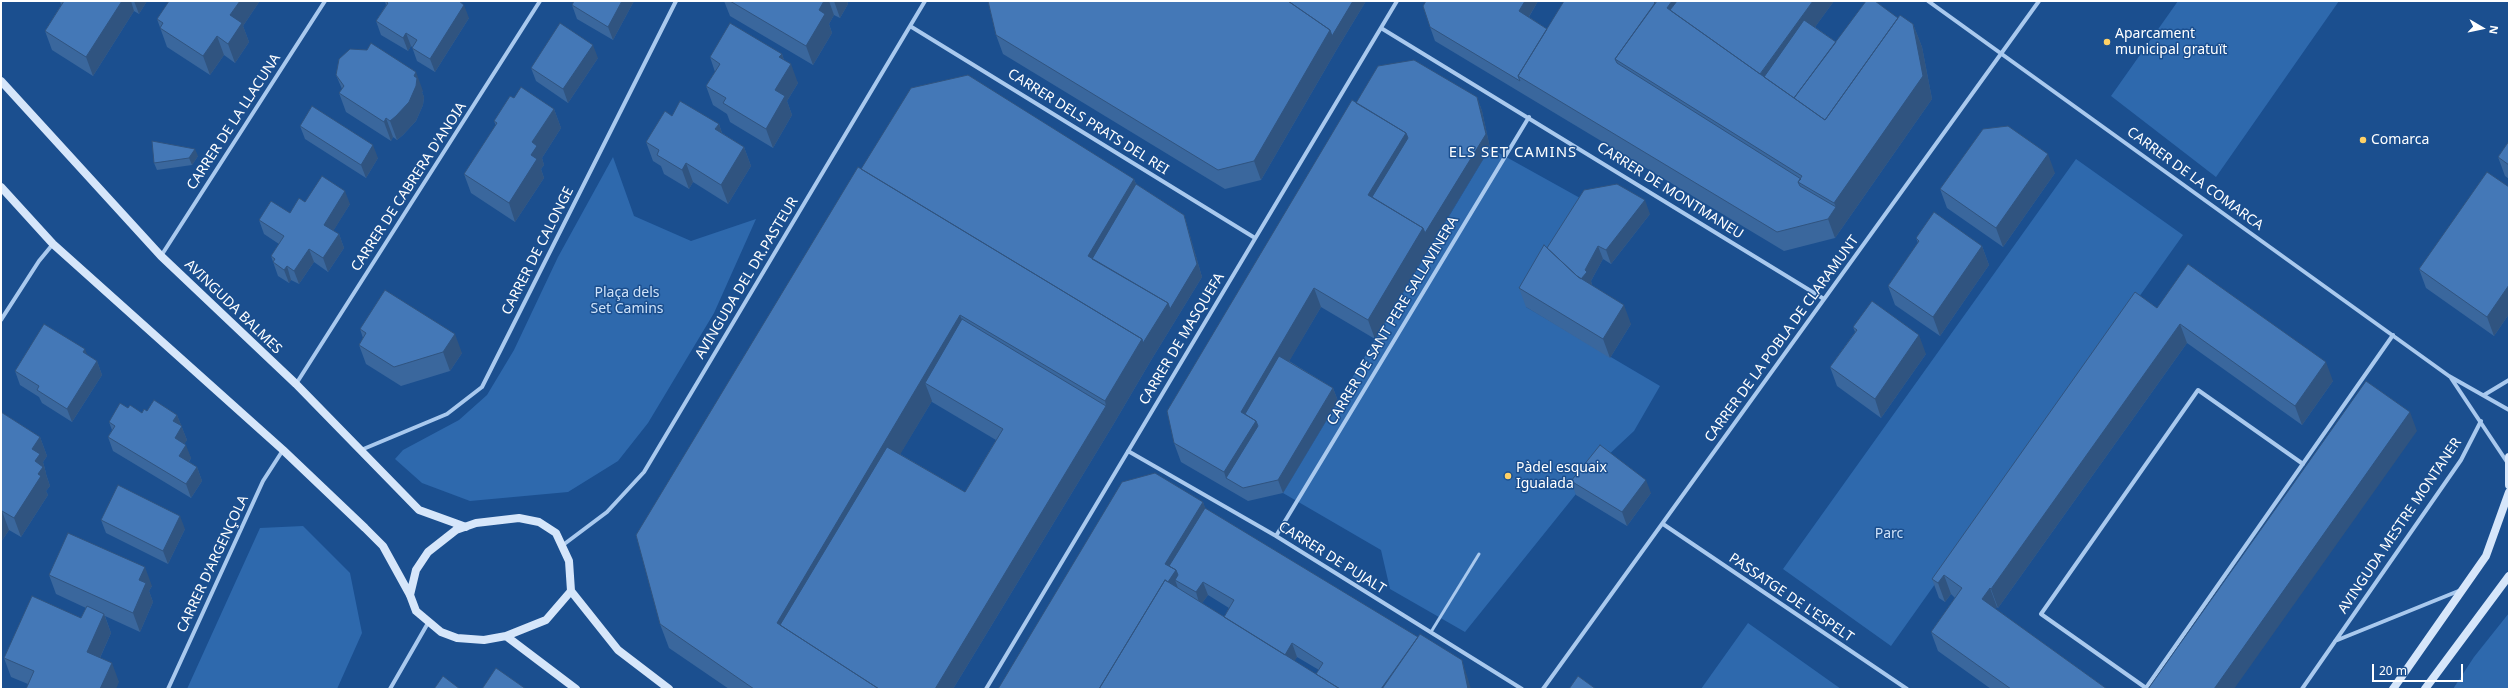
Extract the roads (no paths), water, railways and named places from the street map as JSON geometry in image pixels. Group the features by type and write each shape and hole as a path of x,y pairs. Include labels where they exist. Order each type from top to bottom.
{"street":[{"name":"CARRER DE LA LLACUNA","path":"161,256 325,1"},
{"name":"CARRER DE CABRERA D'ANOIA","path":"296,384 540,1"},
{"name":"CARRER DE CALONGE","path":"360,450 447,414 482,387 676,1"},
{"name":"AVINGUDA DEL DR.PASTEUR","path":"563,545 608,512 644,472 924,1"},
{"name":"CARRER DE MASQUEFA","path":"986,689 1397,1"},
{"name":"CARRER DE LA COMARCA","path":"1928,1 2449,376 2509,410"},
{"name":"CARRER DE LA POBLA DE CLARAMUNT","path":"1543,689 2039,1"},
{"name":"CARRER DELS PRATS DEL REI","path":"910,26 1255,238"},
{"name":"CARRER DE MONTMANEU","path":"1381,28 1530,117 1824,300"},
{"name":"AVINGUDA BALMES","path":"1,81 161,256 296,384 419,510 466,527"},
{"name":"CARRER DE SANT PERE SALLAVINERA","path":"1276,536 1530,117"},
{"path":"1,187 53,244 283,450 383,546 410,595 416,611 428,623 441,632 457,638 484,640 506,636 546,620 571,591"},
{"path":"1,320 39,261 53,244"},
{"path":"2303,464 2198,390 2041,614 2146,688 2303,464 2393,335"},
{"name":"CARRER DE LA COMARCA","path":"2449,376 2508,459"},
{"path":"2484,395 2509,380"},
{"name":"AVINGUDA MESTRE MONTANER","path":"2302,689 2461,460 2481,421"},
{"name":"CARRER D'ARGENÇOLA","path":"168,689 263,481 283,450"},
{"name":"CARRER DE PUJALT","path":"1128,451 1276,536 1522,689"},
{"path":"2508,459 2509,484"},
{"path":"2393,689 2486,556 2509,492"},
{"path":"410,595 416,570 428,552 456,530 476,523 520,518 539,522 556,533 563,545 569,561 571,591 618,650 669,689"},
{"name":"PASSATGE DE L'ESPELT","path":"1663,524 1907,689"},
{"path":"2425,689 2509,576"},
{"name":"AVINGUDA MESTRE MONTANER","path":"2335,641 2463,589"},
{"path":"390,689 428,623"},
{"path":"506,636 576,689"}],"lane":[{"path":"1431,632 1478,554"}],"place":[{"name":"Aparcament municipal gratuït","path":"2107,42"},
{"name":"Comarca","path":"2363,140"},
{"name":"Pàdel esquaix Igualada","path":"1508,476"}],"district":[{"name":"ELS SET CAMINS","path":"1513,153"}],"park label":[{"name":"Plaça dels Set Camins","path":"627,302"},
{"name":"Parc","path":"1889,534"}]}
